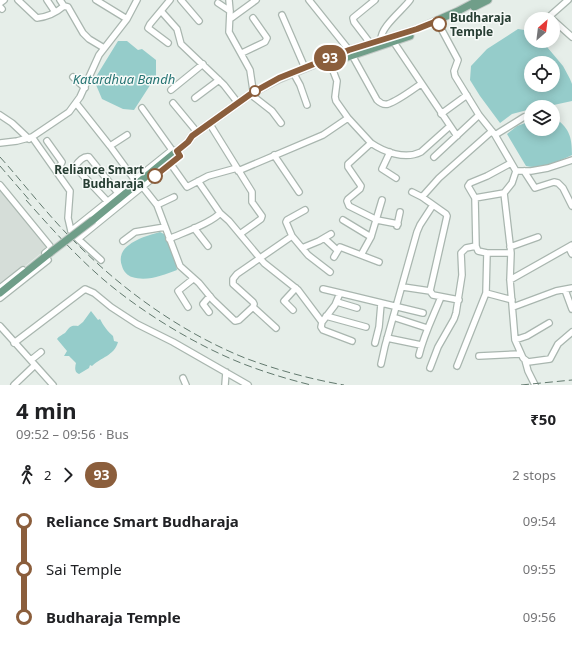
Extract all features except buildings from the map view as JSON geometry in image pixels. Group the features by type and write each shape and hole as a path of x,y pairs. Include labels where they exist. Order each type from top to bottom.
{"main road":[{"path":"188,142 192,136 238,103 253,95 295,76 330,63 370,43 438,22 479,0"},
{"path":"0,293 93,220 174,152 279,78 351,53 393,41 488,0"}],"street":[{"path":"0,3 4,0"},
{"path":"18,0 37,18 41,18 55,12 64,6"},
{"path":"47,0 55,12"},
{"path":"60,0 64,6 68,7 82,33 104,48"},
{"path":"96,0 127,19"},
{"path":"0,143 30,138 69,112 85,88 96,60 127,19 137,0"},
{"path":"168,43 148,28 170,0"},
{"path":"181,0 199,21"},
{"path":"229,0 229,32 242,53 250,70 253,95 272,111 281,123"},
{"path":"230,19 256,0"},
{"path":"310,0 351,53 377,100 383,104 393,101 421,84"},
{"path":"370,43 354,22 353,18 375,0"},
{"path":"381,40 381,35 384,29 410,0"},
{"path":"554,12 568,0"},
{"path":"218,3 230,11"},
{"path":"161,12 177,29 181,44 229,90 238,103"},
{"path":"282,16 305,68"},
{"path":"242,53 265,42 267,38 253,18"},
{"path":"438,22 458,60 454,71 455,76 516,171"},
{"path":"560,26 572,38"},
{"path":"393,41 457,136"},
{"path":"330,63 337,81 336,101 348,118 371,143 402,156 416,155 450,126"},
{"path":"172,90 203,64"},
{"path":"295,76 307,105"},
{"path":"73,77 85,88"},
{"path":"195,98 219,80"},
{"path":"441,114 467,95"},
{"path":"173,102 198,132"},
{"path":"76,103 134,179"},
{"path":"78,239 180,156 174,152 142,108"},
{"path":"0,115 12,122 30,138 55,169 70,191 68,218 71,231 101,260"},
{"path":"434,157 479,115"},
{"path":"170,164 186,186 190,186 198,181 253,166 274,155 323,135 348,118"},
{"path":"422,197 439,178 493,133 524,118"},
{"path":"211,126 252,192 252,202 262,218 240,234"},
{"path":"110,146 127,135"},
{"path":"47,141 62,162 60,166 55,169"},
{"path":"371,143 348,164 348,167 361,186 361,188 350,196 347,201 349,206 377,220 398,225 400,212"},
{"path":"71,231 134,179 174,152"},
{"path":"390,152 382,169 396,178"},
{"path":"274,155 299,192"},
{"path":"108,202 77,169 76,164 84,157 89,157 118,193"},
{"path":"516,171 548,168 572,160"},
{"path":"511,163 468,184 468,188 475,198 476,246 478,252 487,253 511,250 538,237"},
{"path":"475,198 504,193 512,183 516,171"},
{"path":"524,171 535,188 554,182 558,183 563,188 572,206"},
{"path":"198,181 220,213 229,221 260,259 296,288 322,322"},
{"path":"0,185 50,247 45,253 0,288"},
{"path":"142,186 157,205 180,266 199,283 235,321 239,320 253,307"},
{"path":"412,192 444,211 447,216 430,291"},
{"path":"504,193 511,250 510,280 515,340 535,385"},
{"path":"157,205 174,197"},
{"path":"361,255 371,237 382,200"},
{"path":"381,364 387,338 420,225 433,205"},
{"path":"305,210 286,222 292,236 308,255 330,272"},
{"path":"169,239 194,228 220,213"},
{"path":"343,220 371,237"},
{"path":"123,242 134,232 165,227"},
{"path":"194,228 208,246"},
{"path":"302,248 331,234"},
{"path":"276,328 253,307 252,302 232,282 237,274 292,236"},
{"path":"324,238 337,250"},
{"path":"430,368 438,347 454,319 462,275 461,253 466,248 476,246"},
{"path":"510,280 571,246 572,254"},
{"path":"334,257 337,250 342,248 379,262"},
{"path":"457,366 486,293 487,253"},
{"path":"0,298 48,260"},
{"path":"188,307 178,291 193,279"},
{"path":"402,286 430,291 433,295 458,300"},
{"path":"293,310 284,300 296,288"},
{"path":"513,307 556,291 572,288"},
{"path":"323,289 330,292 340,293 423,313"},
{"path":"14,343 85,290 94,293 111,307 137,324 173,342 248,385"},
{"path":"565,290 572,309"},
{"path":"340,293 337,302 322,322 321,327 323,330 352,341"},
{"path":"486,293 512,300"},
{"path":"209,312 203,304 210,296"},
{"path":"419,355 427,328 441,297"},
{"path":"337,302 357,308"},
{"path":"375,343 379,327 381,304"},
{"path":"326,316 366,327"},
{"path":"393,318 427,328"},
{"path":"515,340 527,336 549,323"},
{"path":"0,326 53,385"},
{"path":"525,360 528,362 550,359 558,344 572,332"},
{"path":"387,338 421,345"},
{"path":"14,385 41,352"},
{"path":"479,356 521,354"},
{"path":"225,385 226,372"},
{"path":"183,378 186,385"}],"shaded area":[{"path":"0,189 50,248 45,250 0,286"}],"water":[{"path":"518,29 524,30 524,48 548,48 555,56 524,56 524,92 560,92 560,62 572,84 572,101 560,104 560,100 524,100 524,111 512,114 500,123 470,80 471,66 487,49"},
{"name":"Katardhua Bandh","path":"118,41 127,41 138,50 142,49 156,60 156,76 134,110 123,109 102,99 94,80"},
{"path":"560,122 566,128 570,137 572,155 544,166 526,166 507,134 517,126 524,124 524,136 560,136"},
{"path":"160,232 166,235 177,270 161,276 143,279 129,276 122,266 122,252 139,239"},
{"path":"91,311 98,320 100,319 113,336 114,341 118,342 114,350 92,366 90,365 89,368 79,374 75,368 76,363 69,356 64,356 67,351 57,339 70,327 78,326 83,322"}],"railway":[{"path":"0,157 68,235 96,262 135,295 177,324 222,348 245,358 294,374 344,385"},
{"path":"0,166 31,202"},
{"path":"26,200 64,242 94,271 119,292 152,316 205,347 241,363 284,378 311,385"},
{"path":"521,385 572,380"}],"bus line":[{"name":"93","path":"155,176 180,156 177,151 188,142 192,136 264,86 279,78 349,50 417,29 437,21 439,24"}],"place":[{"name":"Budharaja Temple","path":"439,24"},
{"name":"Reliance Smart Budharaja","path":"155,176"}]}
